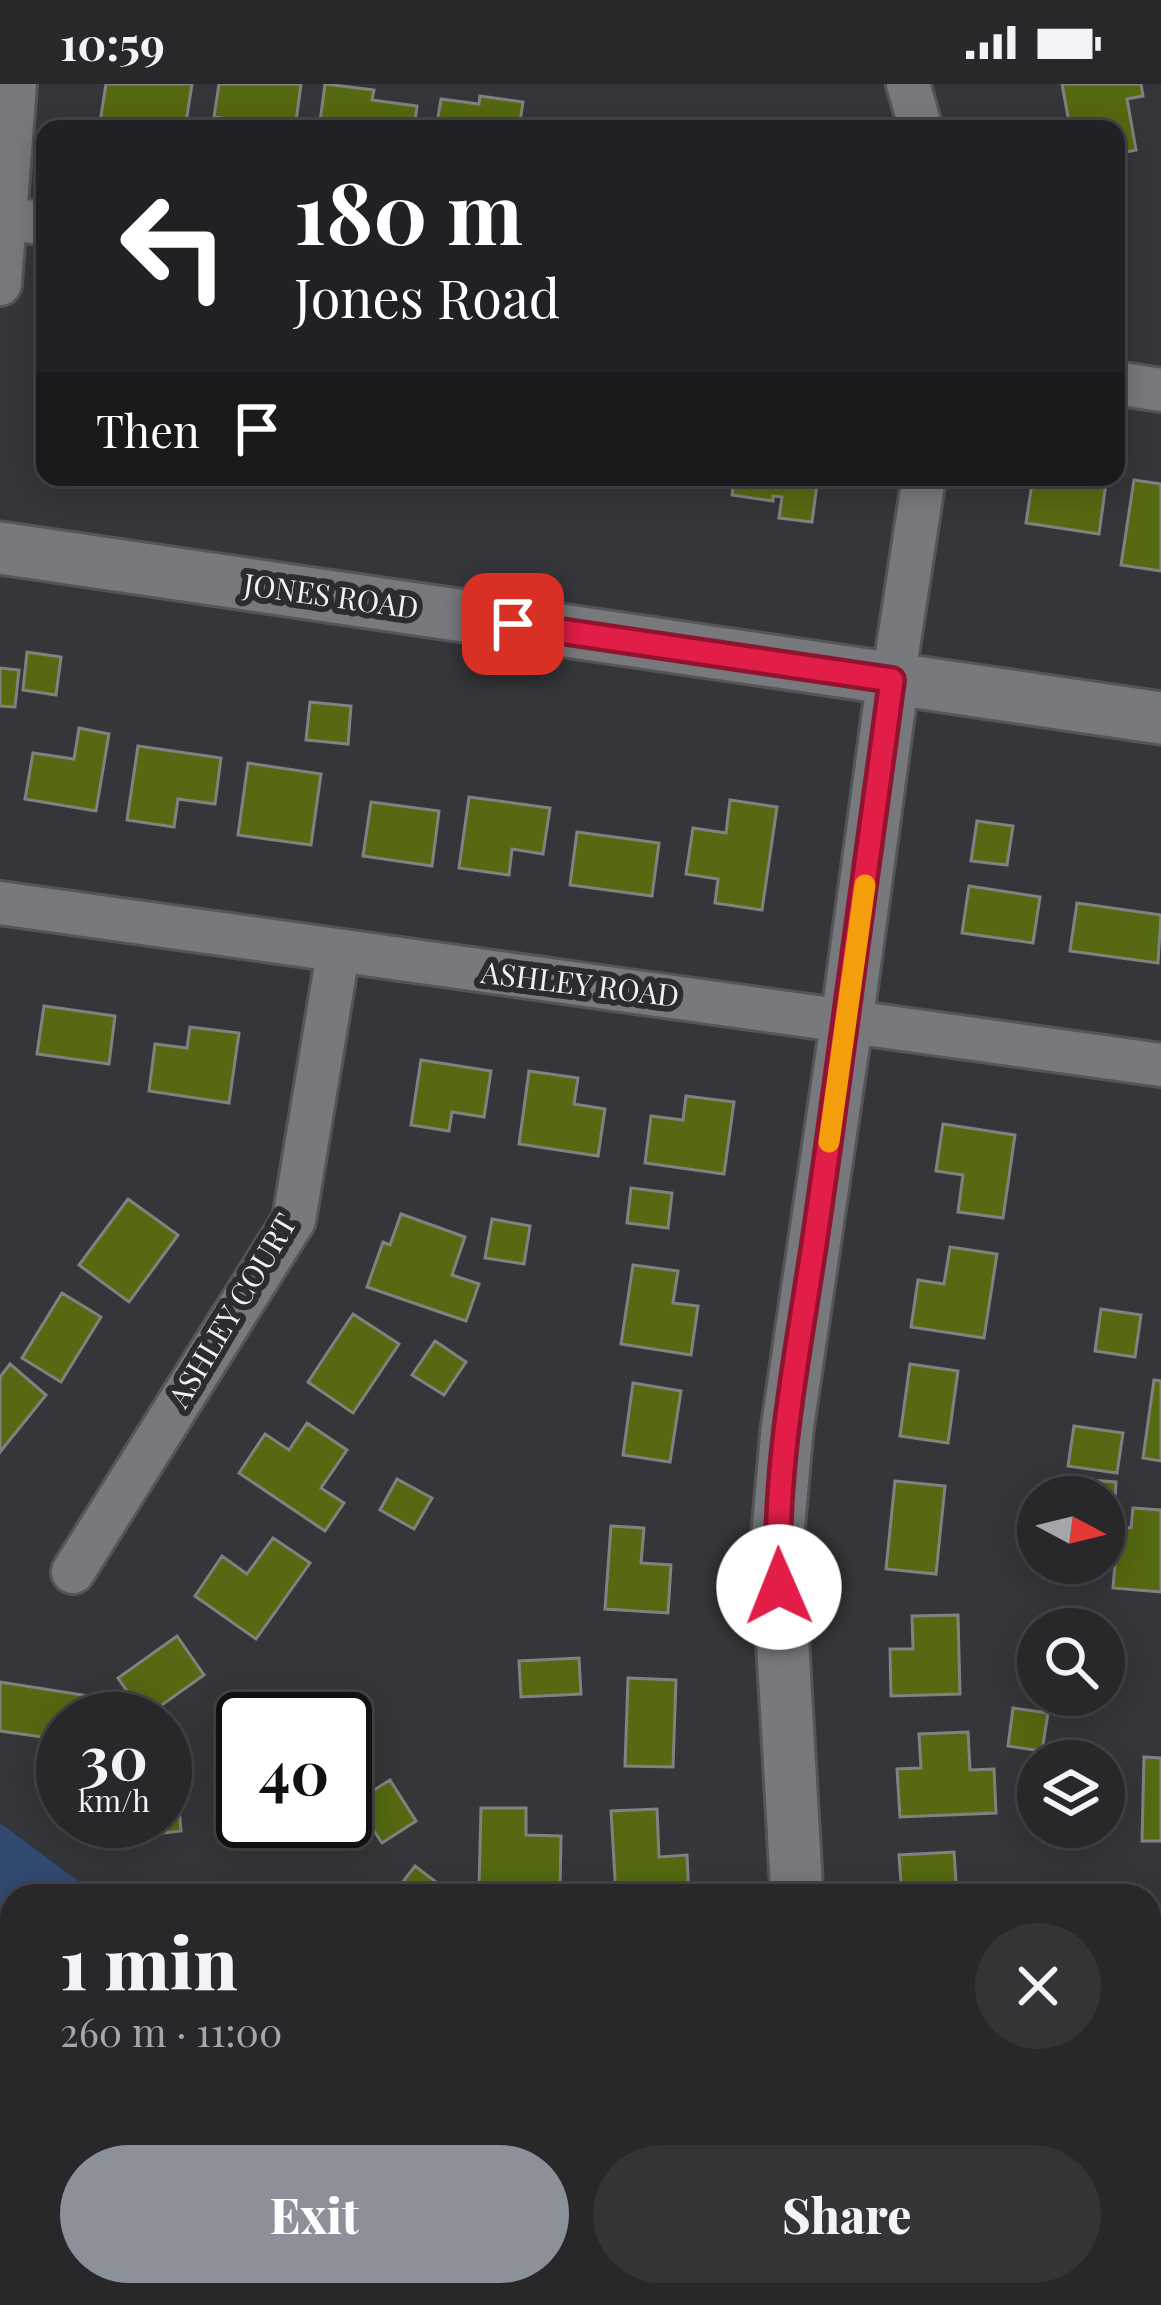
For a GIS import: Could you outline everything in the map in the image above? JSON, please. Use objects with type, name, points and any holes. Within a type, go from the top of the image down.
[{"type":"street","points":[[0,284],[26,221],[15,84]]},
{"type":"street","points":[[908,84],[919,120]]},
{"type":"street","points":[[1125,384],[1161,390]]},
{"type":"street","points":[[796,1884],[777,1543],[787,1430],[923,486]]},
{"type":"street","name":"JONES ROAD","points":[[0,548],[1161,718]]},
{"type":"street","name":"ASHLEY ROAD","points":[[0,903],[1161,1065]]},
{"type":"street","name":"ASHLEY COURT","points":[[74,1572],[294,1220],[338,953]]},
{"type":"shaded area","points":[[0,1823],[82,1884],[0,1884]]},
{"type":"building","points":[[106,84],[192,84],[186,120],[100,120]]},
{"type":"building","points":[[219,84],[301,84],[296,120],[214,117]]},
{"type":"building","points":[[325,84],[374,90],[372,100],[417,106],[415,120],[320,120]]},
{"type":"building","points":[[1062,84],[1141,84],[1143,96],[1127,99],[1136,150],[1125,152],[1125,120],[1069,120]]},
{"type":"building","points":[[480,96],[523,102],[520,120],[438,120],[441,99],[479,104]]},
{"type":"building","points":[[1134,480],[1161,484],[1161,571],[1121,565]]},
{"type":"building","points":[[733,486],[817,486],[812,522],[779,518],[782,497],[773,496],[773,501],[732,495]]},
{"type":"building","points":[[1032,486],[1106,486],[1099,534],[1026,523]]},
{"type":"building","points":[[27,652],[61,657],[56,695],[23,690]]},
{"type":"building","points":[[0,668],[19,670],[15,707],[0,706]]},
{"type":"building","points":[[310,702],[351,706],[348,744],[306,740]]},
{"type":"building","points":[[79,728],[109,734],[96,811],[25,799],[33,753],[74,759]]},
{"type":"building","points":[[138,746],[221,758],[215,804],[178,799],[174,827],[127,820]]},
{"type":"building","points":[[248,763],[321,774],[311,845],[238,835]]},
{"type":"building","points":[[469,797],[550,808],[543,854],[512,849],[509,875],[459,868]]},
{"type":"building","points":[[730,800],[777,807],[762,910],[715,903],[718,879],[686,874],[693,828],[726,833]]},
{"type":"building","points":[[371,802],[439,811],[432,866],[363,856]]},
{"type":"building","points":[[977,821],[1013,826],[1007,865],[971,861]]},
{"type":"building","points":[[577,832],[659,843],[652,896],[570,885]]},
{"type":"building","points":[[969,886],[1040,897],[1033,943],[962,933]]},
{"type":"building","points":[[1077,903],[1161,915],[1158,963],[1070,951]]},
{"type":"building","points":[[44,1006],[115,1016],[109,1064],[37,1054]]},
{"type":"building","points":[[190,1027],[239,1033],[229,1103],[149,1091],[155,1044],[187,1048]]},
{"type":"building","points":[[421,1060],[491,1071],[484,1117],[452,1112],[449,1131],[411,1125]]},
{"type":"building","points":[[529,1071],[578,1078],[574,1104],[605,1109],[598,1156],[519,1144]]},
{"type":"building","points":[[686,1096],[734,1102],[724,1174],[645,1163],[651,1116],[683,1120]]},
{"type":"building","points":[[943,1124],[1015,1135],[1003,1218],[958,1212],[963,1175],[936,1171]]},
{"type":"building","points":[[631,1188],[672,1193],[668,1228],[627,1223]]},
{"type":"building","points":[[128,1199],[178,1235],[129,1302],[79,1265]]},
{"type":"building","points":[[401,1214],[465,1237],[452,1275],[479,1284],[466,1321],[367,1287],[383,1242],[390,1245]]},
{"type":"building","points":[[492,1219],[530,1226],[524,1264],[485,1258]]},
{"type":"building","points":[[950,1247],[997,1254],[984,1338],[911,1327],[918,1280],[944,1284]]},
{"type":"building","points":[[633,1265],[678,1271],[673,1303],[698,1306],[691,1355],[621,1344]]},
{"type":"building","points":[[62,1293],[101,1317],[61,1382],[22,1358]]},
{"type":"building","points":[[1101,1309],[1141,1315],[1135,1357],[1095,1351]]},
{"type":"building","points":[[353,1314],[399,1344],[353,1413],[308,1382]]},
{"type":"building","points":[[435,1341],[466,1362],[444,1395],[412,1375]]},
{"type":"building","points":[[10,1364],[46,1395],[0,1452],[0,1377]]},
{"type":"building","points":[[910,1364],[958,1371],[948,1443],[900,1436]]},
{"type":"building","points":[[1154,1380],[1161,1381],[1161,1461],[1143,1458]]},
{"type":"building","points":[[633,1383],[681,1391],[670,1462],[623,1455]]},
{"type":"building","points":[[307,1423],[347,1450],[321,1488],[344,1503],[325,1531],[239,1473],[265,1434],[289,1450]]},
{"type":"building","points":[[1074,1426],[1123,1433],[1117,1473],[1068,1466]]},
{"type":"building","points":[[397,1479],[432,1498],[414,1529],[380,1510]]},
{"type":"building","points":[[895,1481],[945,1486],[936,1574],[886,1569]]},
{"type":"building","points":[[1133,1508],[1161,1510],[1161,1592],[1113,1588],[1113,1584],[1125,1584],[1125,1528],[1131,1528]]},
{"type":"building","points":[[611,1526],[644,1528],[641,1563],[671,1565],[668,1613],[605,1609]]},
{"type":"building","points":[[273,1538],[310,1563],[256,1639],[195,1596],[222,1556],[247,1574]]},
{"type":"building","points":[[958,1615],[960,1694],[891,1696],[890,1649],[913,1649],[912,1616]]},
{"type":"building","points":[[177,1636],[204,1675],[180,1692],[128,1692],[118,1678]]},
{"type":"building","points":[[579,1658],[581,1694],[521,1697],[519,1661]]},
{"type":"building","points":[[628,1678],[676,1680],[673,1767],[625,1766]]},
{"type":"building","points":[[0,1682],[63,1692],[36,1692],[36,1736],[0,1731]]},
{"type":"building","points":[[1013,1708],[1017,1716],[1048,1716],[1044,1740],[1017,1740],[1017,1747],[1008,1746]]},
{"type":"building","points":[[968,1732],[970,1770],[994,1769],[996,1813],[900,1817],[897,1769],[921,1768],[919,1734]]},
{"type":"building","points":[[1144,1757],[1161,1758],[1161,1841],[1142,1841]]},
{"type":"building","points":[[390,1780],[416,1821],[382,1843],[372,1828],[372,1791]]},
{"type":"building","points":[[481,1808],[526,1808],[526,1835],[561,1836],[560,1884],[479,1884]]},
{"type":"building","points":[[657,1809],[659,1857],[687,1855],[688,1884],[615,1884],[611,1811]]},
{"type":"building","points":[[954,1852],[956,1884],[901,1884],[899,1855]]},
{"type":"building","points":[[415,1866],[439,1884],[401,1884]]},
{"type":"slow traffic","points":[[829,1142],[865,885]]},
{"type":"route","points":[[513,624],[892,680],[787,1430],[777,1543],[779,1587]]}]
